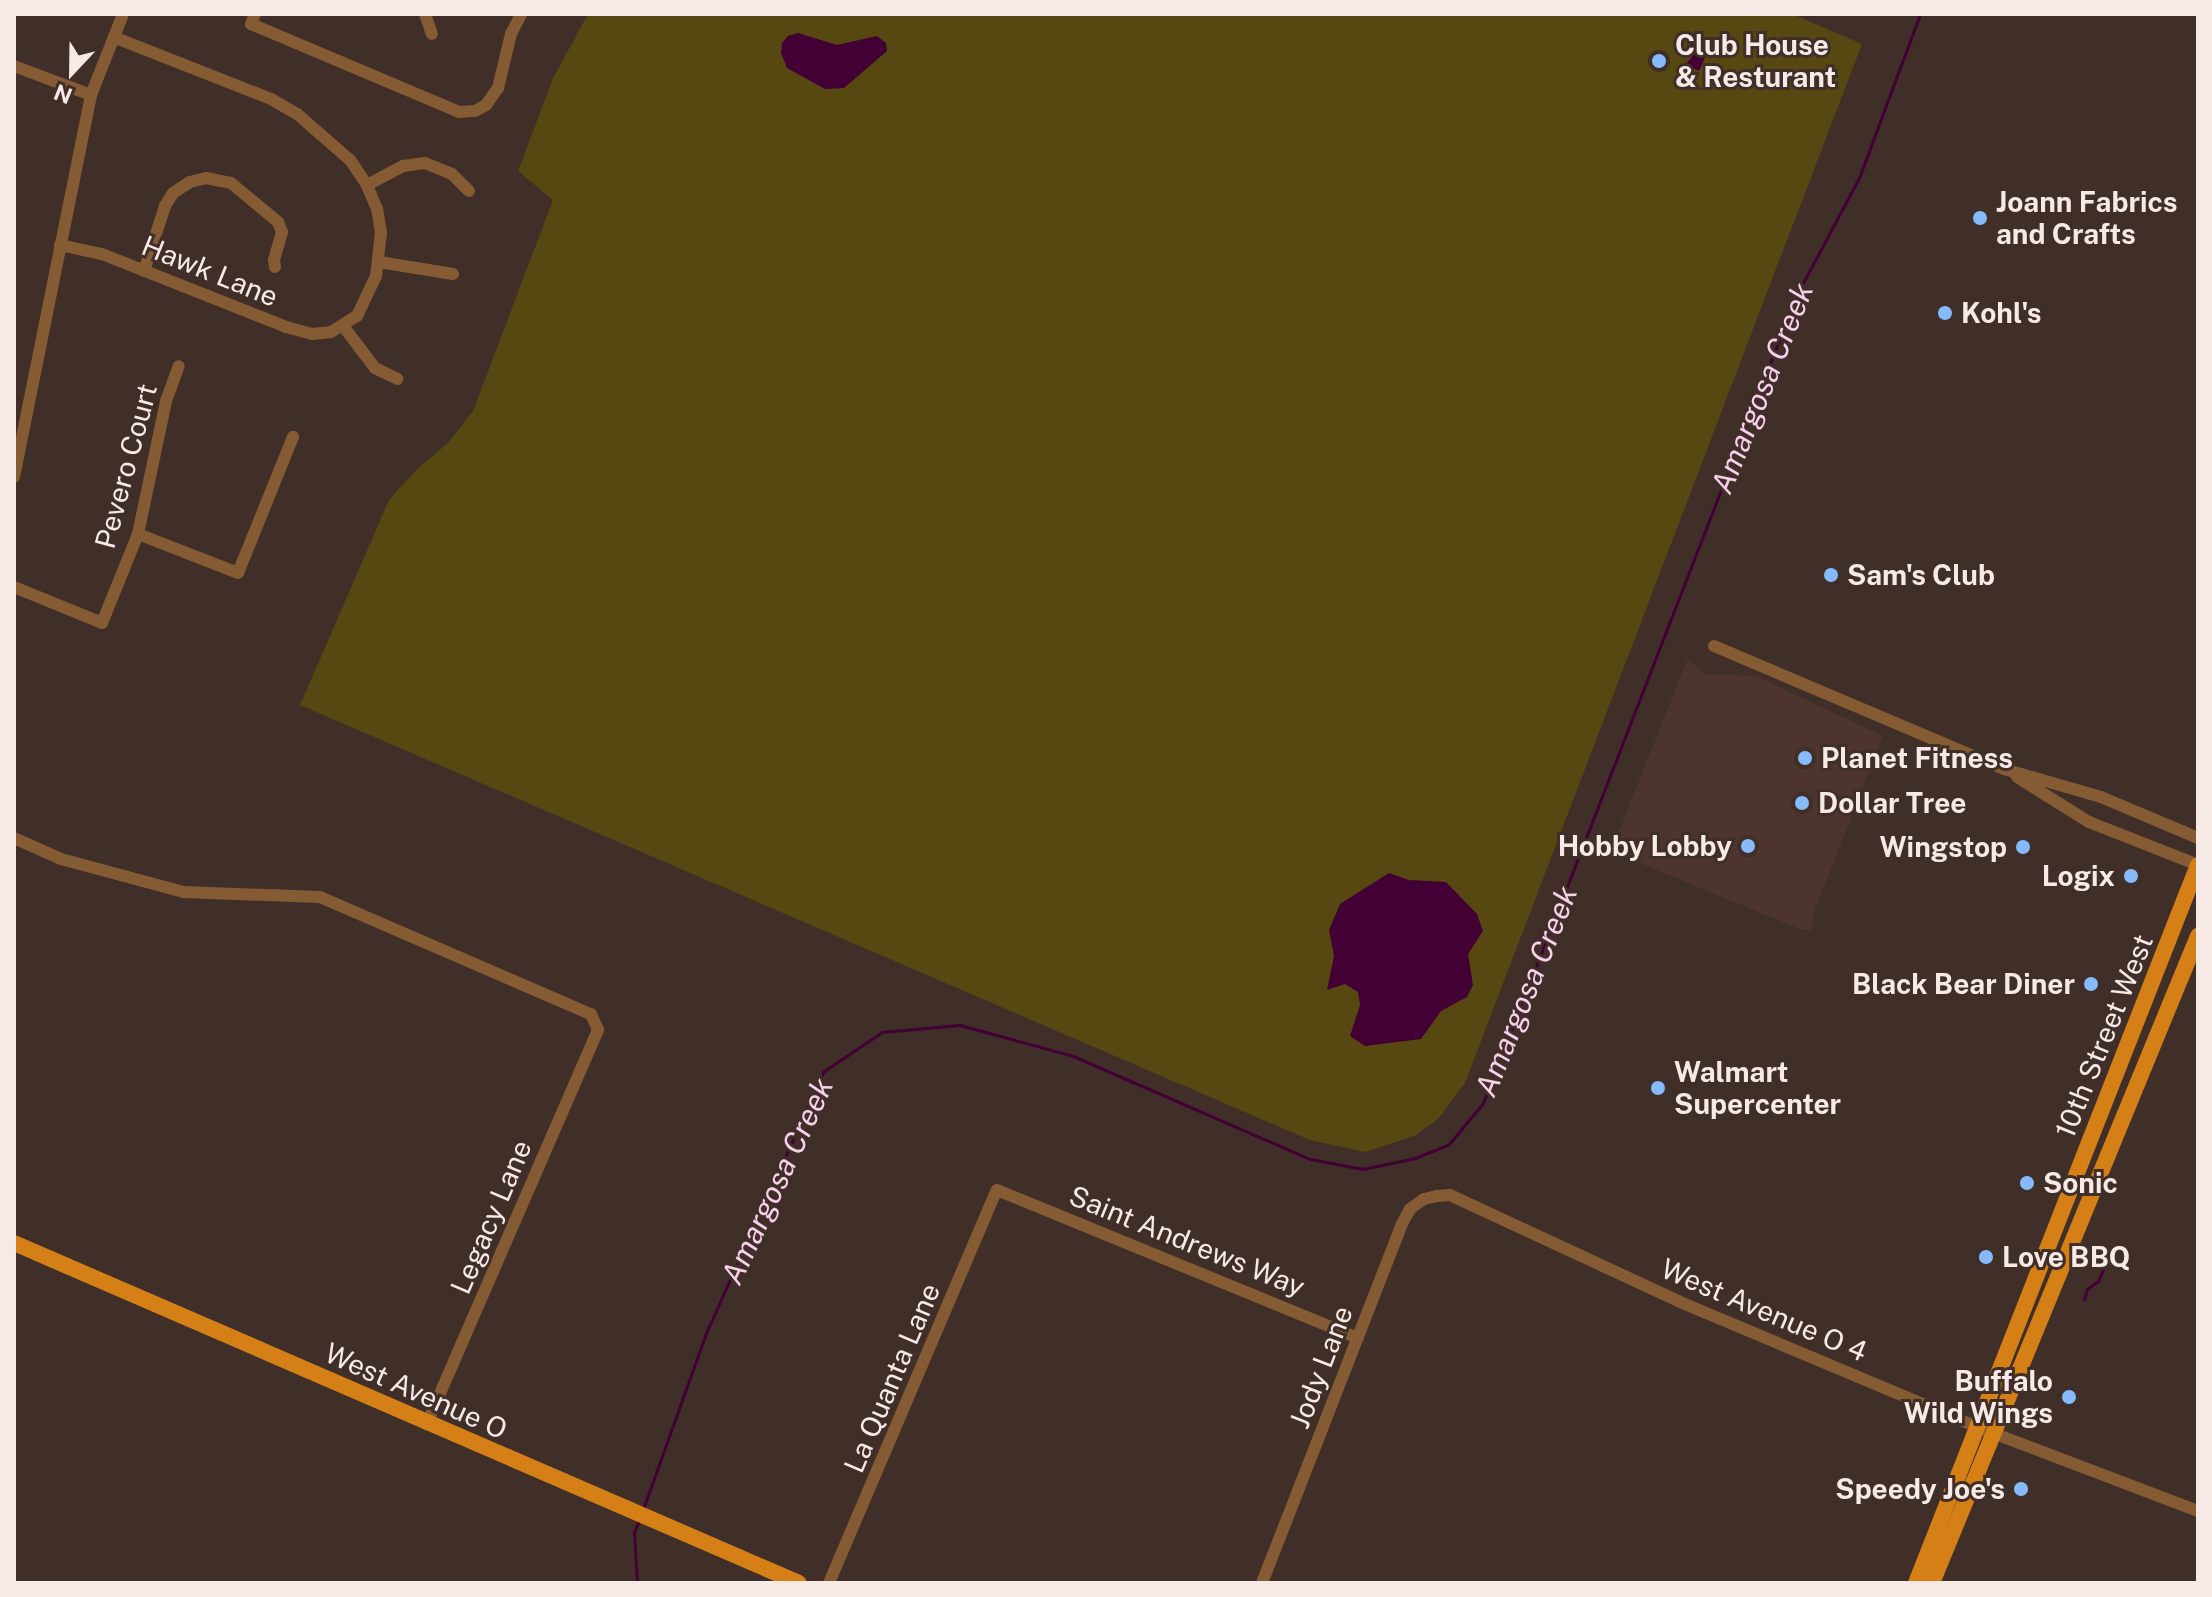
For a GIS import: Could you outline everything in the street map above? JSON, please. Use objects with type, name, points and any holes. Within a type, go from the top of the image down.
[{"type":"main road","name":"10th Street West","points":[[1932,1583],[2090,1145],[2198,865]]},
{"type":"main road","name":"10th Street West","points":[[1916,1583],[2065,1258],[2198,936]]},
{"type":"main road","points":[[2065,1258],[2061,1245],[2095,1157],[2090,1145]]},
{"type":"main road","name":"West Avenue O","points":[[14,1243],[799,1583]]},
{"type":"street","points":[[14,477],[91,95],[123,14]]},
{"type":"street","points":[[425,14],[432,34]]},
{"type":"street","points":[[253,19],[459,112],[475,111],[486,105],[498,88],[511,34],[521,14]]},
{"type":"street","points":[[114,37],[271,99],[297,114],[350,160],[367,185],[377,209],[379,262],[370,294],[357,316],[343,326],[375,368],[398,379]]},
{"type":"street","points":[[14,66],[91,95]]},
{"type":"street","points":[[367,185],[403,166],[425,163],[452,174],[469,191]]},
{"type":"street","points":[[144,271],[165,206],[173,193],[190,182],[206,178],[231,183],[278,222],[282,232],[275,267]]},
{"type":"street","name":"Hawk Lane","points":[[60,245],[102,254],[286,327],[312,334],[343,326]]},
{"type":"street","points":[[379,262],[453,274]]},
{"type":"street","name":"Pevero Court","points":[[14,587],[102,623],[138,534],[166,401],[179,366]]},
{"type":"street","points":[[138,534],[238,573],[293,437]]},
{"type":"street","points":[[1714,646],[2004,769],[2101,797],[2198,838]]},
{"type":"street","points":[[2004,769],[2089,822],[2198,865]]},
{"type":"street","name":"Legacy Lane","points":[[14,839],[61,859],[183,892],[320,897],[591,1014],[598,1030],[427,1424]]},
{"type":"street","name":"Saint Andrews Way","points":[[997,1190],[1358,1338]]},
{"type":"street","name":"La Quanta Lane","points":[[829,1583],[997,1190]]},
{"type":"street","name":"West Avenue O 4","points":[[1450,1195],[1680,1302],[1985,1430],[2198,1511]]},
{"type":"street","name":"Jody Lane","points":[[1262,1583],[1410,1209],[1424,1199],[1450,1195]]},
{"type":"shaded area","points":[[588,14],[1792,14],[1862,44],[1465,1083],[1438,1119],[1414,1136],[1365,1152],[1310,1140],[300,705],[389,500],[416,470],[448,443],[473,411],[553,200],[518,171],[553,78]]},
{"type":"shaded area","points":[[798,33],[837,45],[877,36],[886,43],[887,51],[844,88],[825,89],[787,68],[781,53],[782,43],[788,36]]},
{"type":"shaded area","points":[[1693,34],[1699,34],[1711,44],[1699,71],[1686,64],[1695,53],[1690,42]]},
{"type":"shaded area","points":[[1688,659],[1704,674],[1756,676],[1883,736],[1814,912],[1811,930],[1802,930],[1611,851]]},
{"type":"shaded area","points":[[1389,873],[1409,880],[1446,882],[1477,914],[1483,931],[1468,954],[1473,985],[1467,997],[1441,1011],[1421,1039],[1365,1046],[1350,1036],[1360,1005],[1358,992],[1345,984],[1327,990],[1334,956],[1329,930],[1340,904]]},
{"type":"waterway","name":"Amargosa Creek","points":[[643,1509],[706,1333],[824,1071],[882,1032],[960,1025],[1073,1056],[1310,1159],[1363,1169],[1415,1158],[1449,1144],[1483,1103],[1797,294],[1859,178],[1920,14]]},
{"type":"waterway","points":[[2084,1299],[2087,1289],[2098,1281],[2103,1270]]},
{"type":"waterway","name":"Amargosa Creek","points":[[637,1583],[634,1532],[639,1520]]},
{"type":"place","name":"Club House & Resturant","points":[[1659,61]]},
{"type":"place","name":"Joann Fabrics and Crafts","points":[[1980,218]]},
{"type":"place","name":"Kohl's","points":[[1945,313]]},
{"type":"place","name":"Sam's Club","points":[[1831,575]]},
{"type":"place","name":"Planet Fitness","points":[[1805,758]]},
{"type":"place","name":"Dollar Tree","points":[[1802,803]]},
{"type":"place","name":"Hobby Lobby","points":[[1748,846]]},
{"type":"place","name":"Wingstop","points":[[2023,847]]},
{"type":"place","name":"Logix","points":[[2131,876]]},
{"type":"place","name":"Black Bear Diner","points":[[2091,984]]},
{"type":"place","name":"Walmart Supercenter","points":[[1658,1088]]},
{"type":"place","name":"Sonic","points":[[2027,1183]]},
{"type":"place","name":"Love BBQ","points":[[1986,1257]]},
{"type":"place","name":"Buffalo Wild Wings","points":[[2069,1397]]},
{"type":"place","name":"Speedy Joe's","points":[[2021,1489]]}]
